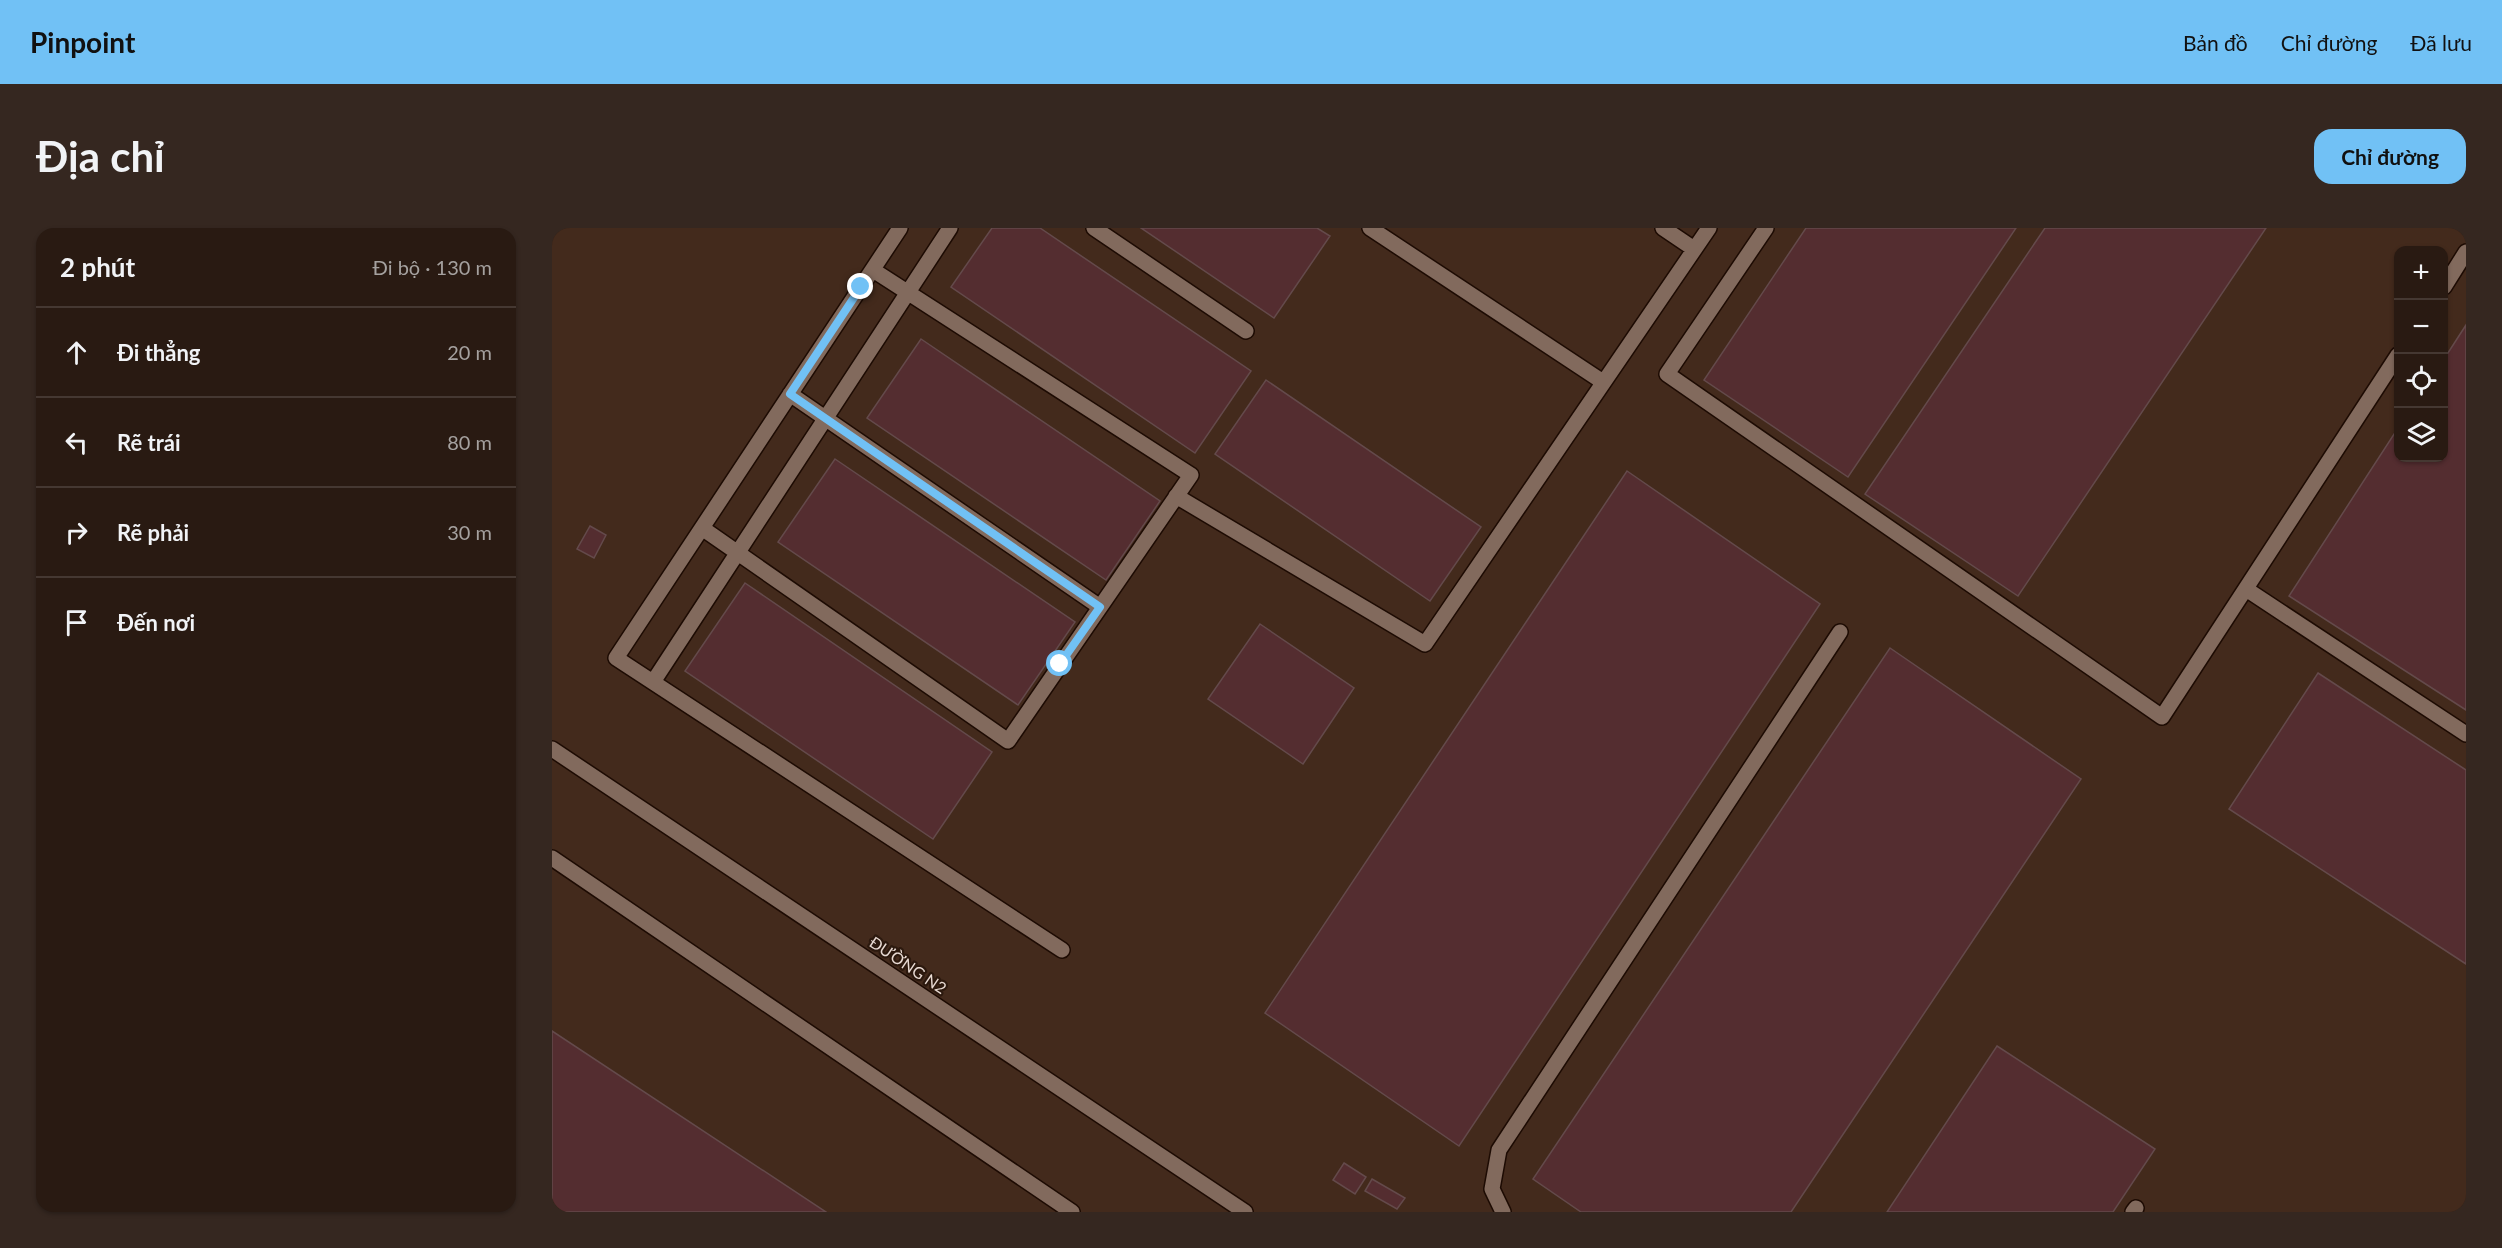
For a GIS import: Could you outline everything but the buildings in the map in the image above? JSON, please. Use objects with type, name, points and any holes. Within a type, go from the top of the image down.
[{"type":"street","points":[[900,228],[616,658],[1062,950]]},
{"type":"street","points":[[653,682],[950,228]]},
{"type":"street","points":[[1094,228],[1246,331]]},
{"type":"street","points":[[1370,228],[1603,382]]},
{"type":"street","points":[[1663,228],[1694,249]]},
{"type":"street","points":[[1176,496],[1425,644],[1709,228]]},
{"type":"street","points":[[1766,228],[1667,374],[2162,717],[2394,362]]},
{"type":"street","points":[[2448,281],[2466,252]]},
{"type":"street","points":[[702,528],[1008,741],[1191,475],[873,270]]},
{"type":"street","points":[[790,394],[1100,607]]},
{"type":"street","points":[[2246,589],[2466,734]]},
{"type":"street","points":[[1503,1212],[1492,1190],[1499,1150],[1840,632]]},
{"type":"street","name":"ĐƯỜNG N2","points":[[552,749],[1245,1212]]},
{"type":"street","points":[[552,858],[1072,1212]]},
{"type":"shaded area","points":[[552,228],[2466,228],[2466,1212],[552,1212]]},
{"type":"route","points":[[861,287],[790,394],[1100,607],[1060,664]]}]
